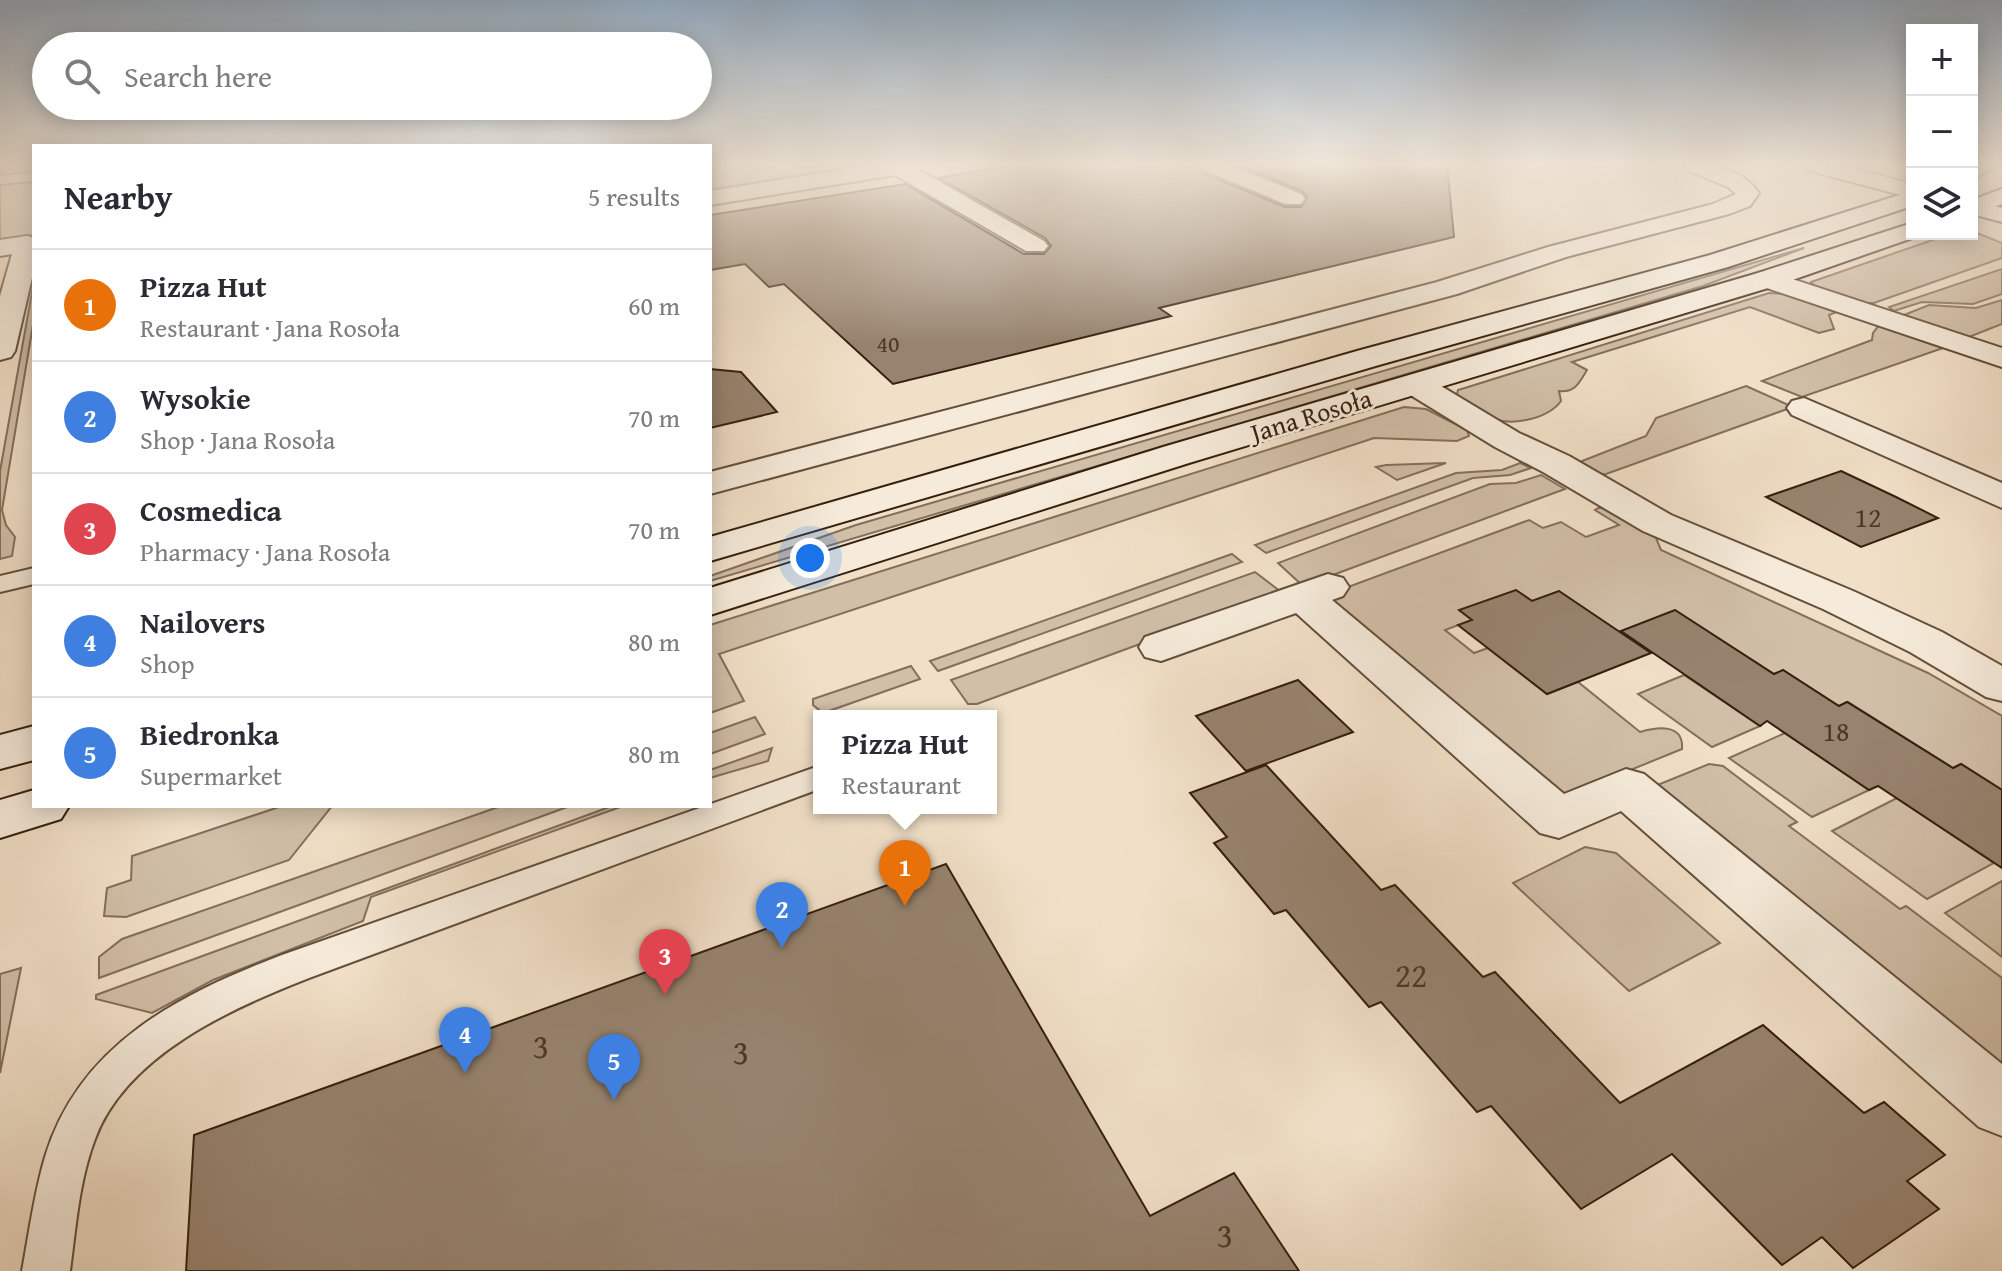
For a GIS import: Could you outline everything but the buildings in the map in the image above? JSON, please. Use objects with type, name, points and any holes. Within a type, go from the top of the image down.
[{"type":"street","points":[[1000,224],[1035,246]]},
{"type":"street","points":[[712,482],[1447,288],[1557,252],[1663,224]]},
{"type":"street","name":"Jana Rosoła","points":[[712,548],[1368,358],[1719,261],[1831,224]]},
{"type":"street","name":"Jana Rosoła","points":[[712,601],[1176,455],[1768,279],[1906,232]]},
{"type":"street","points":[[0,351],[20,245]]},
{"type":"street","points":[[1768,279],[2002,358]]},
{"type":"street","points":[[1415,384],[1507,440],[1556,464],[1657,523],[1851,606],[1926,642],[2002,686]]},
{"type":"street","points":[[1804,408],[2002,497]]},
{"type":"street","points":[[1161,647],[1317,591],[1559,819],[1626,787],[2002,1105]]},
{"type":"street","points":[[0,752],[32,744]]},
{"type":"street","points":[[0,819],[36,808]]},
{"type":"lane","points":[[0,584],[32,576]]},
{"type":"lane","points":[[46,1271],[68,1145],[89,1105],[120,1065],[157,1032],[230,991],[436,913],[813,779]]},
{"type":"shaded area","points":[[0,224],[32,224],[32,235],[0,239]]},
{"type":"shaded area","points":[[1978,233],[2002,243],[2002,258],[1874,303],[1862,303],[1815,287],[1811,282],[1933,240],[1978,240]]},
{"type":"shaded area","points":[[1804,248],[1703,286],[712,580],[712,575],[856,525]]},
{"type":"shaded area","points":[[2002,269],[2002,294],[1973,304],[1922,302],[1894,311],[1889,307]]},
{"type":"shaded area","points":[[32,292],[32,331],[2,510],[6,525],[15,537],[12,556],[0,559],[0,471]]},
{"type":"shaded area","points":[[1769,293],[1784,294],[1839,311],[1829,315],[1834,329],[1819,333],[1750,307],[1572,362],[1587,370],[1579,383],[1573,389],[1559,391],[1561,401],[1548,412],[1521,421],[1502,421],[1490,417],[1460,400],[1457,394],[1458,390]]},
{"type":"shaded area","points":[[2002,300],[2002,324],[1969,337],[1904,315],[1929,305],[1976,308]]},
{"type":"shaded area","points":[[1880,324],[1946,347],[1802,397],[1762,381],[1872,340]]},
{"type":"shaded area","points":[[1746,386],[1793,407],[1606,474],[1589,475],[1572,465],[1646,436],[1656,418]]},
{"type":"shaded area","points":[[1404,407],[1426,409],[1467,430],[1469,436],[1457,441],[1374,438],[719,654],[744,701],[712,712],[712,624]]},
{"type":"shaded area","points":[[1446,463],[1397,480],[1376,467],[1386,465]]},
{"type":"shaded area","points":[[1520,463],[1531,468],[1510,475],[1473,478],[1266,553],[1255,545],[1456,473],[1502,470]]},
{"type":"shaded area","points":[[1541,475],[1565,489],[1303,586],[1278,563],[1490,484],[1516,483]]},
{"type":"shaded area","points":[[1600,507],[1656,538],[1661,550],[1928,673],[2002,716],[2002,790],[1961,764],[1953,768],[1848,702],[1839,706],[1783,671],[1774,674],[1675,610],[1619,632],[1559,591],[1532,601],[1516,590],[1460,610],[1472,620],[1445,630],[1474,653],[1488,648],[1547,694],[1578,682],[1640,732],[1668,729],[1679,735],[1681,741],[1682,749],[1569,795],[1556,794],[1318,598],[1529,520],[1543,528],[1561,522],[1586,537],[1619,525],[1595,510]]},
{"type":"shaded area","points":[[1232,554],[1242,562],[938,671],[930,661]]},
{"type":"shaded area","points":[[1255,572],[1281,592],[977,704],[968,704],[951,680]]},
{"type":"shaded area","points":[[911,666],[920,679],[832,710],[819,710],[813,705],[813,699]]},
{"type":"shaded area","points":[[1684,675],[1760,726],[1712,747],[1638,694]]},
{"type":"shaded area","points":[[755,717],[765,734],[712,753],[712,732]]},
{"type":"shaded area","points":[[1785,733],[1869,790],[1812,817],[1729,758]]},
{"type":"shaded area","points":[[772,748],[768,761],[712,777],[712,769]]},
{"type":"shaded area","points":[[1709,764],[1723,766],[1797,822],[1789,826],[1900,909],[1906,906],[2002,978],[2002,1074],[1655,786]]},
{"type":"shaded area","points":[[1897,798],[1994,863],[1927,899],[1832,831]]},
{"type":"shaded area","points":[[276,808],[330,808],[289,860],[126,917],[104,916],[107,888],[131,880],[132,856]]},
{"type":"shaded area","points":[[495,808],[565,808],[99,978],[99,957],[122,939]]},
{"type":"shaded area","points":[[607,808],[617,808],[371,897],[363,921],[213,980],[152,1013],[96,999],[96,995]]},
{"type":"shaded area","points":[[1585,847],[1616,853],[1720,943],[1629,991],[1513,883]]},
{"type":"shaded area","points":[[2002,881],[2002,957],[1945,913]]},
{"type":"shaded area","points":[[21,968],[0,1073],[0,974]]},
{"type":"place","name":"Pizza Hut","points":[[905,906]]},
{"type":"place","name":"Wysokie","points":[[782,948]]},
{"type":"place","name":"Cosmedica","points":[[665,995]]},
{"type":"place","name":"Nailovers","points":[[465,1073]]},
{"type":"place","name":"Biedronka","points":[[614,1100]]}]
